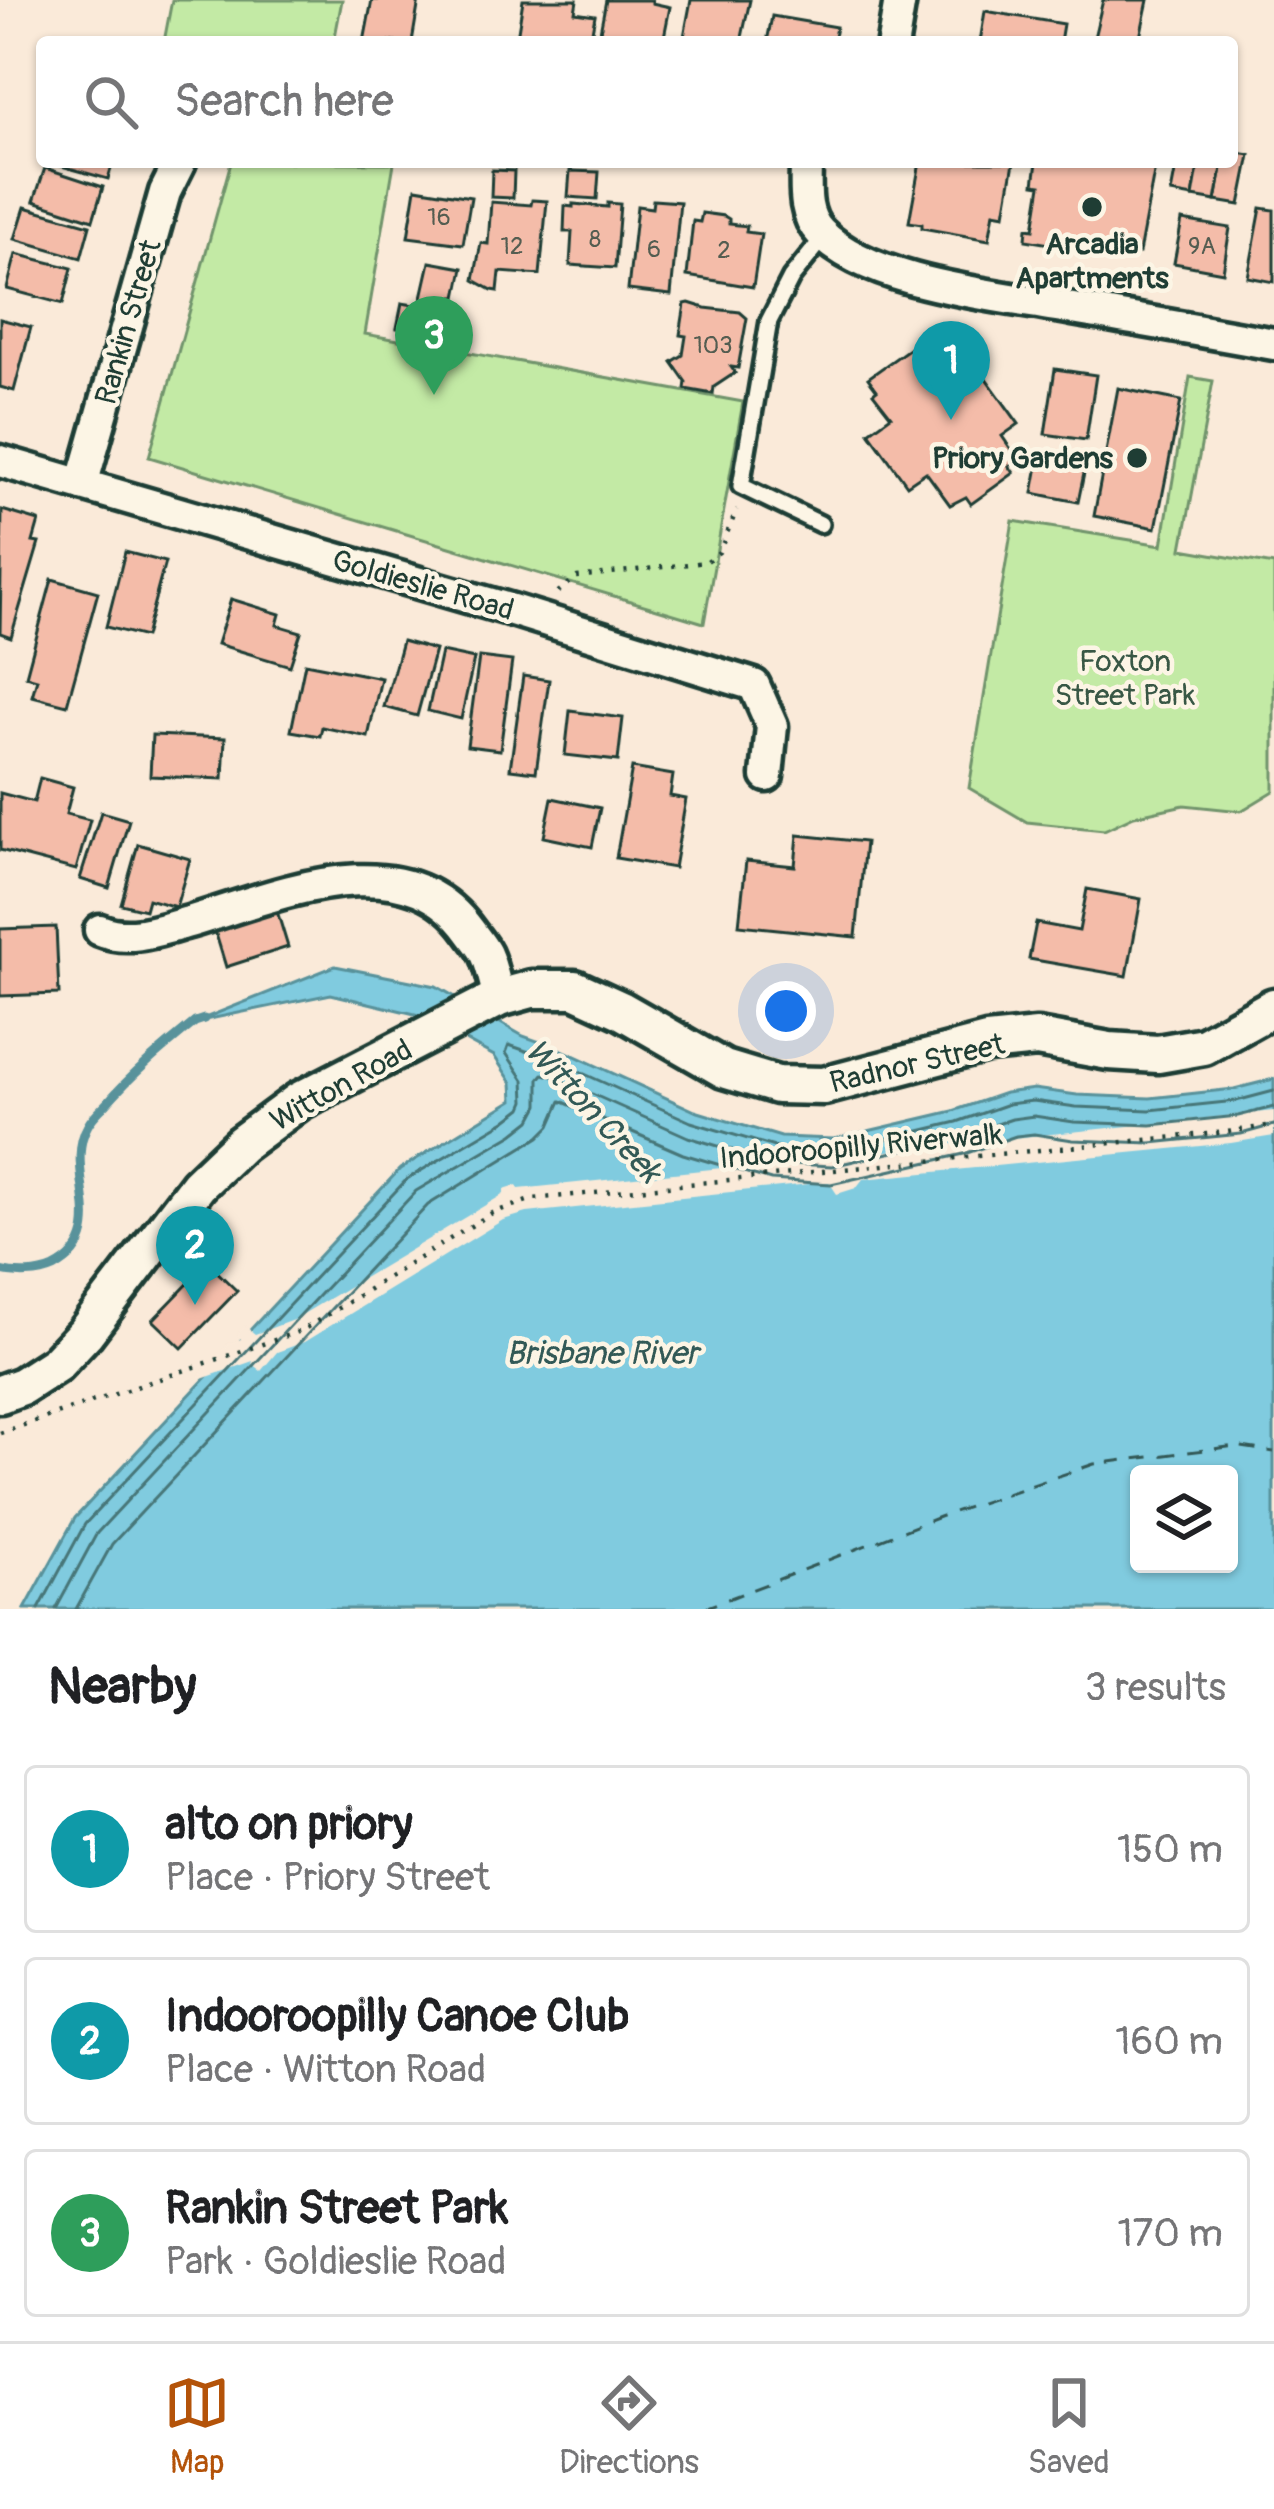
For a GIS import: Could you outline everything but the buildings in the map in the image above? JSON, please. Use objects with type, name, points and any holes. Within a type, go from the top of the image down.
[{"type":"street","points":[[893,36],[900,0]]},
{"type":"street","name":"Rankin Street","points":[[82,485],[165,192],[177,168]]},
{"type":"street","points":[[806,168],[806,206],[816,228],[873,265],[933,284],[1274,344]]},
{"type":"street","name":"Goldieslie Road","points":[[0,461],[754,685],[772,726],[766,776]]},
{"type":"street","points":[[100,930],[116,937],[153,932],[324,883],[354,879],[406,885],[433,895],[461,919],[486,953],[499,998]]},
{"type":"street","name":"Radnor Street","points":[[499,998],[532,989],[575,989],[724,1069],[776,1084],[824,1086],[987,1043],[1037,1038],[1158,1054],[1204,1046],[1274,1007]]},
{"type":"street","name":"Witton Road","points":[[0,1394],[56,1364],[85,1334],[198,1185],[241,1144],[299,1101],[499,998]]},
{"type":"lane","points":[[820,524],[741,486],[769,321],[791,278],[824,237]]},
{"type":"path","points":[[512,610],[544,603],[578,577],[706,562],[719,552],[729,532],[741,486]]},
{"type":"path","name":"Indooroopilly Riverwalk","points":[[0,1433],[302,1330],[492,1213],[533,1199],[1274,1125]]},
{"type":"green space","points":[[172,0],[342,0],[335,36],[165,36]]},
{"type":"green space","points":[[229,168],[393,168],[365,334],[743,402],[704,623],[149,457]]},
{"type":"green space","name":"Foxton Street Park","points":[[1190,377],[1213,381],[1182,549],[1274,565],[1274,791],[1241,811],[1184,805],[1134,816],[1104,830],[1027,822],[969,788],[1013,521],[1162,545]]},
{"type":"water","name":"Brisbane River","points":[[335,966],[436,986],[523,1036],[695,1111],[781,1137],[834,1139],[1034,1089],[1150,1098],[1234,1089],[1274,1079],[1274,1609],[25,1609],[75,1518],[400,1169],[513,1100],[512,1083],[494,1056],[419,1015],[331,994],[195,1022]]},
{"type":"pier","points":[[1274,1111],[1274,1136],[1231,1143],[863,1179],[856,1188],[837,1194],[829,1182],[527,1213],[503,1220],[304,1342],[277,1352],[261,1371],[253,1361],[193,1382],[229,1343],[241,1339],[237,1334],[245,1326],[255,1334],[293,1320],[517,1185],[519,1189]]},
{"type":"waterway","name":"Witton Creek","points":[[0,1271],[41,1272],[72,1254],[82,1238],[85,1220],[80,1162],[88,1125],[149,1061],[204,1019]]},
{"type":"ferry route","points":[[702,1609],[939,1517],[1094,1464],[1236,1446],[1274,1452]]},
{"type":"place","name":"Arcadia Apartments","points":[[1092,207]]},
{"type":"place","name":"Rankin Street Park","points":[[434,395]]},
{"type":"place","name":"alto on priory","points":[[951,420]]},
{"type":"place","name":"Priory Gardens","points":[[1137,458]]},
{"type":"place","name":"Indooroopilly Canoe Club","points":[[195,1305]]}]
